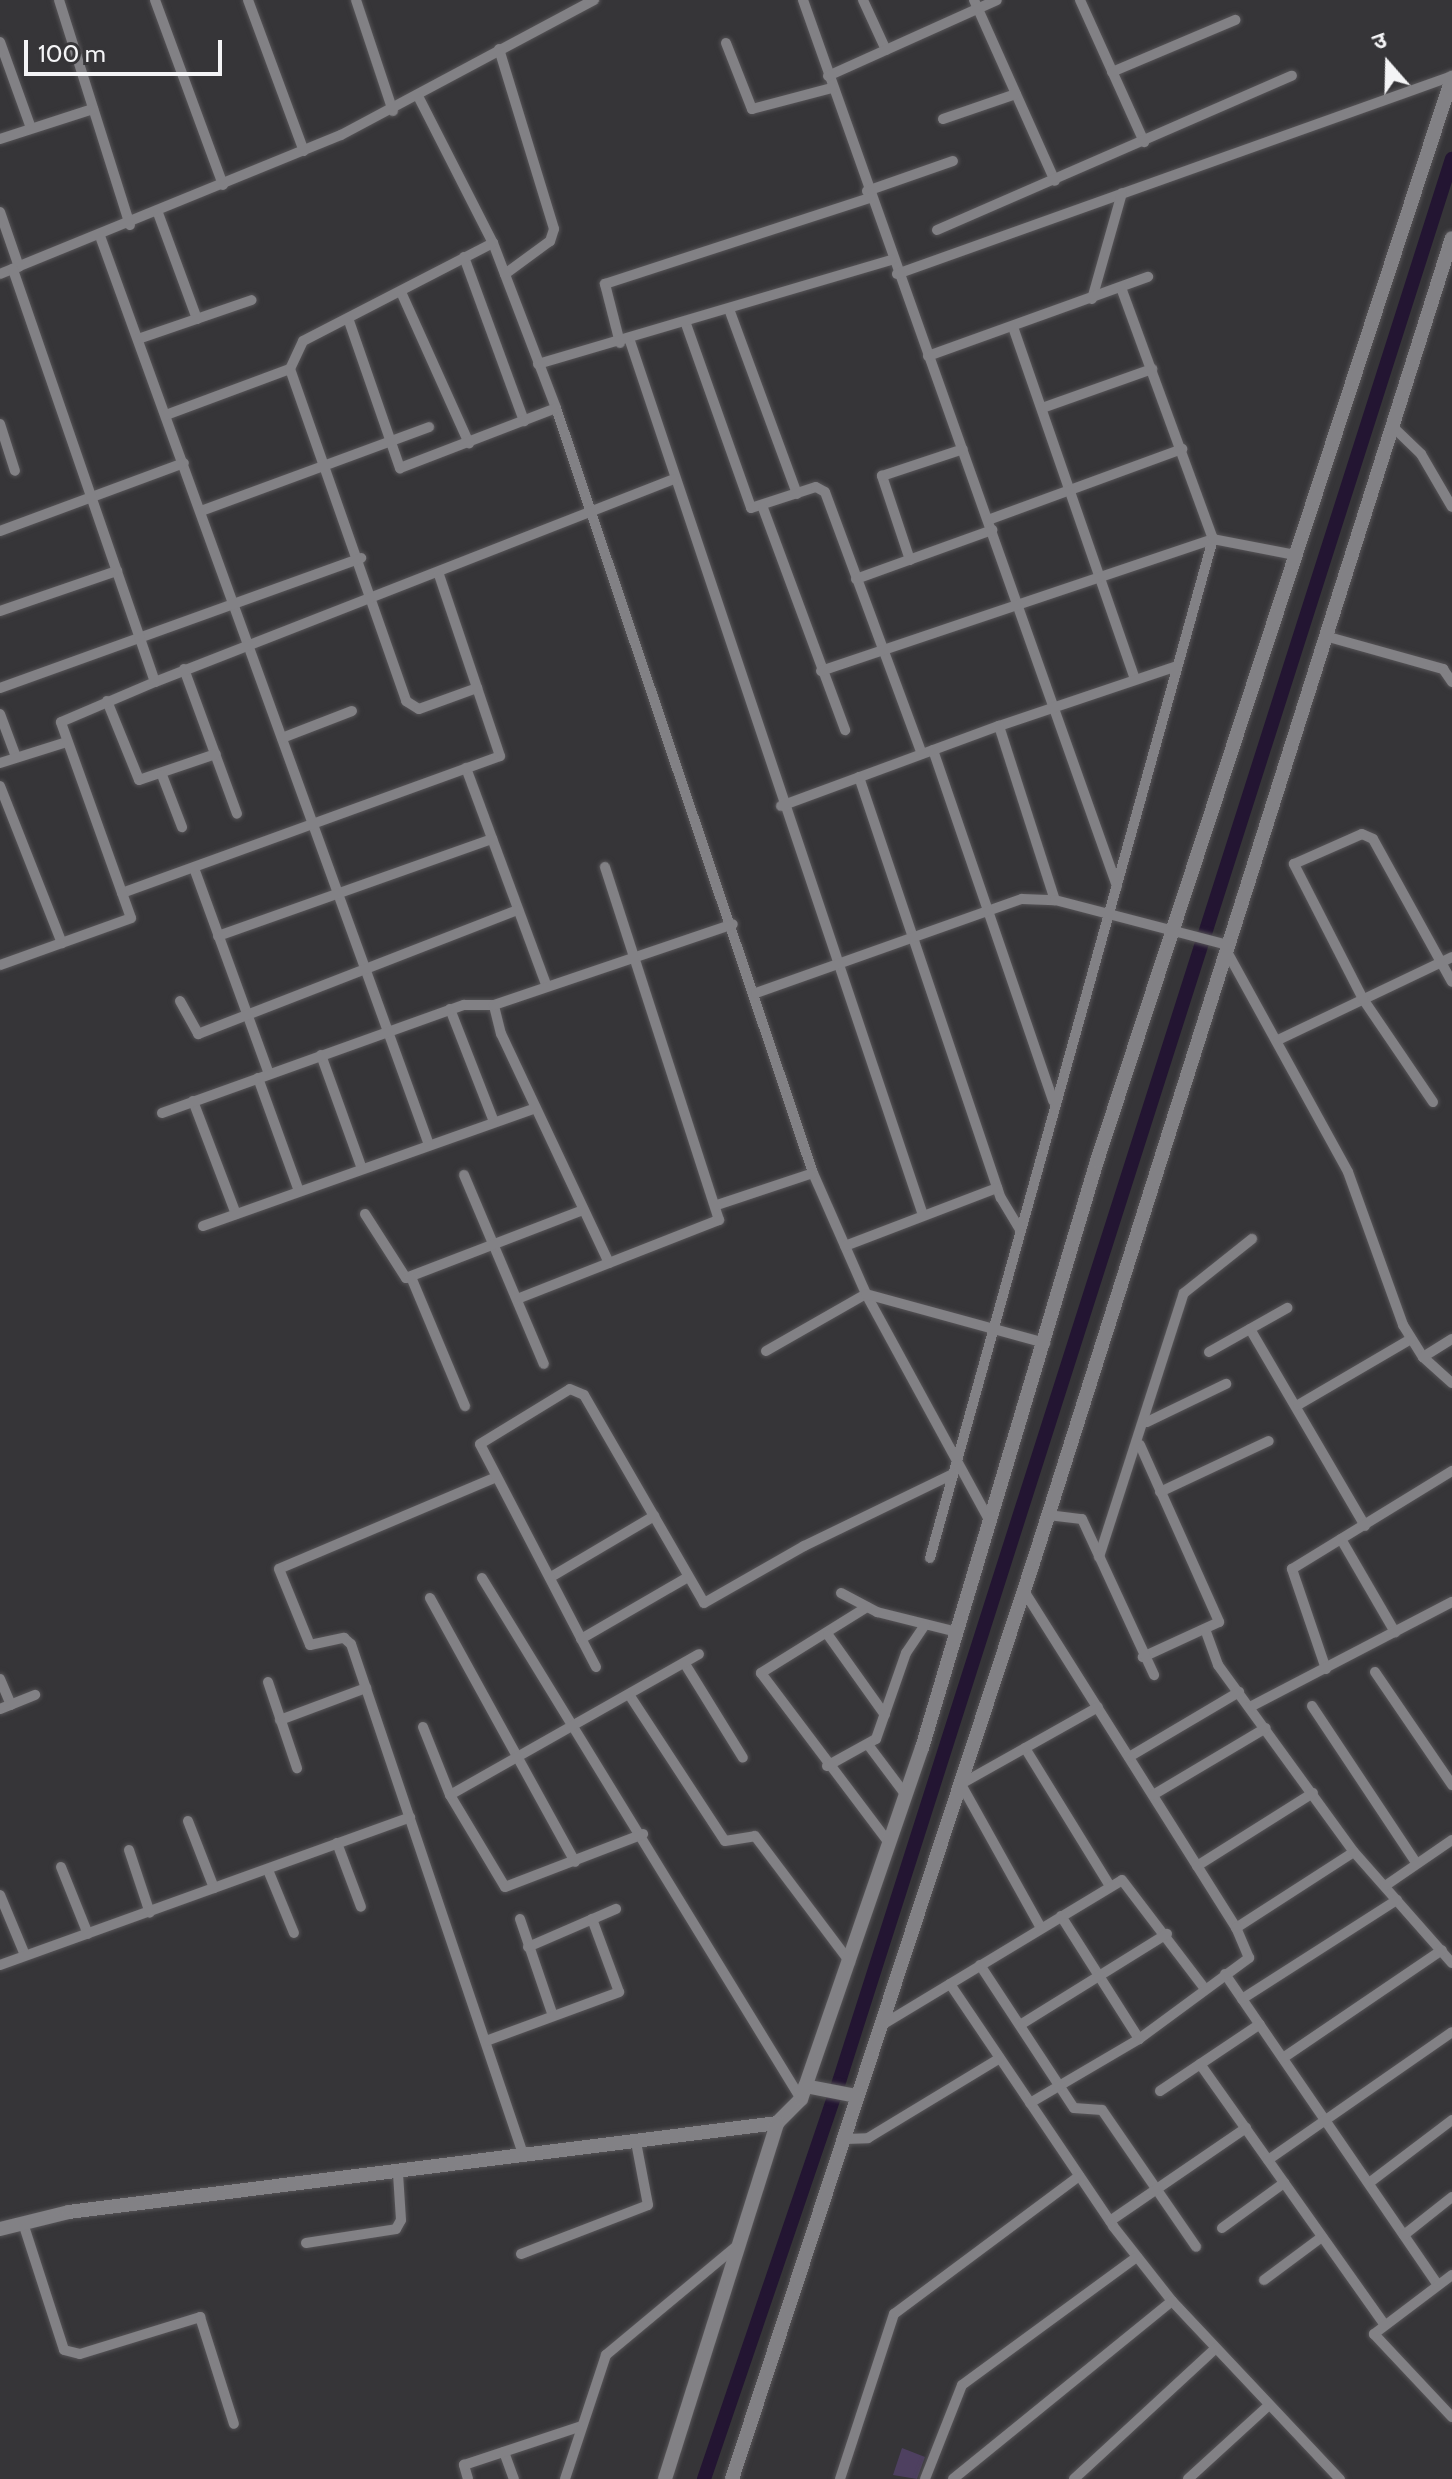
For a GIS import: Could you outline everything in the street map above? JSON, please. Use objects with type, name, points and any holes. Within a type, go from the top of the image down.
[{"type":"street","points":[[59,0],[130,225]]},
{"type":"street","points":[[155,0],[223,185]]},
{"type":"street","points":[[248,0],[304,151]]},
{"type":"street","points":[[356,0],[393,111]]},
{"type":"street","points":[[0,274],[130,225],[393,111],[499,49],[594,0]]},
{"type":"street","points":[[803,0],[868,194],[963,449],[1117,886]]},
{"type":"street","points":[[863,0],[886,50]]},
{"type":"street","points":[[828,76],[976,4],[997,0]]},
{"type":"street","points":[[1080,0],[1144,142]]},
{"type":"street","points":[[976,4],[1055,181]]},
{"type":"street","points":[[1112,72],[1235,20]]},
{"type":"street","points":[[0,42],[31,128]]},
{"type":"street","points":[[726,43],[752,109],[832,88]]},
{"type":"street","points":[[499,49],[554,229],[550,241],[505,274]]},
{"type":"street","points":[[937,230],[1292,76]]},
{"type":"street","points":[[897,274],[1452,77]]},
{"type":"street","points":[[665,2479],[743,2241],[777,2123],[808,2091],[957,1632],[1171,930],[1452,77]]},
{"type":"street","points":[[943,119],[1016,94]]},
{"type":"street","points":[[418,96],[493,243],[556,408],[733,924],[813,1173],[866,1294],[990,1521]]},
{"type":"street","points":[[0,139],[93,109]]},
{"type":"street","points":[[923,1215],[605,284],[868,194],[953,161]]},
{"type":"street","points":[[1092,299],[1122,193]]},
{"type":"street","points":[[0,212],[155,682]]},
{"type":"street","points":[[158,213],[197,319]]},
{"type":"street","points":[[100,236],[184,463],[385,1033],[429,1145]]},
{"type":"street","points":[[732,2479],[845,2139],[852,2095],[882,2025],[1024,1591],[1452,239]]},
{"type":"street","points":[[166,415],[290,369],[303,341],[349,321],[493,243]]},
{"type":"street","points":[[464,257],[524,421]]},
{"type":"street","points":[[538,364],[625,342],[892,260]]},
{"type":"street","points":[[928,356],[1148,277]]},
{"type":"street","points":[[930,1558],[1053,1101],[1117,886],[1213,539],[1121,288]]},
{"type":"street","points":[[401,292],[469,443]]},
{"type":"street","points":[[138,339],[252,300]]},
{"type":"street","points":[[729,309],[797,494]]},
{"type":"street","points":[[349,321],[400,468],[556,408]]},
{"type":"street","points":[[686,324],[751,508],[763,508],[797,494],[823,489],[883,653],[928,752],[1053,1101]]},
{"type":"street","points":[[1013,327],[1102,576],[1135,680]]},
{"type":"street","points":[[290,369],[361,558],[409,707],[419,709],[477,688]]},
{"type":"street","points":[[1042,408],[1152,369]]},
{"type":"street","points":[[1391,425],[1421,454],[1452,507]]},
{"type":"street","points":[[201,511],[429,427]]},
{"type":"street","points":[[1,428],[15,471]]},
{"type":"street","points":[[910,560],[882,476],[963,449]]},
{"type":"street","points":[[856,579],[910,560],[1071,490],[1182,449]]},
{"type":"street","points":[[0,531],[184,463]]},
{"type":"street","points":[[0,965],[131,918],[67,742],[62,718],[592,514],[674,479]]},
{"type":"street","points":[[763,508],[845,730]]},
{"type":"street","points":[[821,671],[883,653],[1213,539],[1295,555]]},
{"type":"street","points":[[0,688],[141,640],[361,558]]},
{"type":"street","points":[[0,611],[117,571]]},
{"type":"street","points":[[122,893],[466,768],[501,752],[438,572]]},
{"type":"street","points":[[1325,636],[1443,669],[1452,682]]},
{"type":"street","points":[[781,806],[999,726],[1177,666]]},
{"type":"street","points":[[184,669],[237,814]]},
{"type":"street","points":[[107,701],[136,778],[162,775],[216,754]]},
{"type":"street","points":[[282,738],[352,711]]},
{"type":"street","points":[[0,714],[16,757]]},
{"type":"street","points":[[999,726],[1055,900]]},
{"type":"street","points":[[0,763],[67,742]]},
{"type":"street","points":[[466,768],[546,984]]},
{"type":"street","points":[[162,775],[182,827]]},
{"type":"street","points":[[859,777],[997,1188],[1020,1230]]},
{"type":"street","points":[[0,786],[62,943]]},
{"type":"street","points":[[1433,1102],[1363,999],[1294,864],[1362,834],[1373,839],[1452,982]]},
{"type":"street","points":[[218,936],[492,839]]},
{"type":"street","points":[[517,1299],[715,1223],[717,1205],[605,867]]},
{"type":"street","points":[[194,868],[247,1012],[299,1191]]},
{"type":"street","points":[[756,993],[1022,899],[1055,900],[1109,912],[1227,948],[1348,1172],[1411,1339],[1423,1357],[1452,1383]]},
{"type":"street","points":[[180,1001],[198,1034],[247,1012],[518,910]]},
{"type":"street","points":[[162,1113],[450,1009],[494,1005],[546,984],[733,924]]},
{"type":"street","points":[[1278,1040],[1452,957]]},
{"type":"street","points":[[494,1005],[534,1109],[609,1263]]},
{"type":"street","points":[[450,1009],[494,1122]]},
{"type":"street","points":[[321,1055],[362,1169]]},
{"type":"street","points":[[193,1101],[236,1214]]},
{"type":"street","points":[[203,1226],[534,1109]]},
{"type":"street","points":[[717,1205],[813,1173]]},
{"type":"street","points":[[464,1175],[544,1364]]},
{"type":"street","points":[[845,1246],[997,1188]]},
{"type":"street","points":[[365,1214],[398,1272],[411,1277],[495,1247],[583,1210]]},
{"type":"street","points":[[1099,1557],[1140,1445],[1184,1293],[1252,1239]]},
{"type":"street","points":[[411,1277],[465,1406]]},
{"type":"street","points":[[766,1351],[866,1294],[1045,1343]]},
{"type":"street","points":[[1209,1352],[1287,1308]]},
{"type":"street","points":[[1250,1329],[1298,1405],[1365,1526]]},
{"type":"street","points":[[1298,1405],[1411,1339]]},
{"type":"street","points":[[1423,1357],[1452,1339]]},
{"type":"street","points":[[1147,1422],[1226,1384]]},
{"type":"street","points":[[596,1667],[551,1577],[494,1478],[482,1441],[576,1388],[654,1516],[701,1601],[715,1601],[804,1546],[953,1474]]},
{"type":"street","points":[[1160,1492],[1269,1441]]},
{"type":"street","points":[[1140,1445],[1219,1622],[1143,1657]]},
{"type":"street","points":[[1326,1669],[1292,1569],[1452,1471]]},
{"type":"street","points":[[494,1478],[281,1566],[306,1639],[315,1646],[348,1640],[524,2157]]},
{"type":"street","points":[[1048,1515],[1082,1519],[1143,1657],[1154,1675]]},
{"type":"street","points":[[551,1577],[654,1516]]},
{"type":"street","points":[[1341,1539],[1395,1632]]},
{"type":"street","points":[[581,1639],[688,1577]]},
{"type":"street","points":[[482,1578],[575,1730],[808,2091]]},
{"type":"street","points":[[1024,1591],[1251,1955],[1139,2039],[1030,2103]]},
{"type":"street","points":[[841,1593],[867,1607],[957,1632]]},
{"type":"street","points":[[430,1598],[575,1862]]},
{"type":"street","points":[[1250,1707],[1452,1602]]},
{"type":"street","points":[[867,1607],[828,1635],[761,1673],[827,1766],[887,1840]]},
{"type":"street","points":[[827,1766],[869,1746],[885,1715],[906,1653],[925,1625]]},
{"type":"street","points":[[1205,1629],[1218,1665],[1354,1852],[1452,1963]]},
{"type":"street","points":[[828,1635],[885,1715]]},
{"type":"street","points":[[450,1795],[575,1730],[699,1654]]},
{"type":"street","points":[[685,1664],[743,1758]]},
{"type":"street","points":[[1375,1672],[1452,1785]]},
{"type":"street","points":[[0,1679],[5,1707],[35,1695]]},
{"type":"street","points":[[268,1682],[297,1768]]},
{"type":"street","points":[[280,1720],[366,1688]]},
{"type":"street","points":[[1129,1757],[1239,1692]]},
{"type":"street","points":[[630,1696],[725,1841],[755,1836],[850,1962]]},
{"type":"street","points":[[1312,1706],[1415,1861]]},
{"type":"street","points":[[961,1784],[1098,1707]]},
{"type":"street","points":[[423,1727],[450,1795],[500,1884],[512,1886],[643,1834]]},
{"type":"street","points":[[1153,1795],[1266,1728]]},
{"type":"street","points":[[869,1746],[905,1794]]},
{"type":"street","points":[[1025,1748],[1110,1886]]},
{"type":"street","points":[[961,1784],[1041,1928]]},
{"type":"street","points":[[1197,1866],[1313,1793]]},
{"type":"street","points":[[0,1965],[410,1817]]},
{"type":"street","points":[[188,1821],[214,1888]]},
{"type":"street","points":[[1385,1886],[1415,1861],[1452,1840]]},
{"type":"street","points":[[337,1843],[361,1907]]},
{"type":"street","points":[[129,1850],[150,1913]]},
{"type":"street","points":[[1236,1928],[1354,1852]]},
{"type":"street","points":[[61,1867],[88,1934]]},
{"type":"street","points":[[268,1870],[294,1933]]},
{"type":"street","points":[[882,2025],[1122,1880],[1132,1885],[1205,1989]]},
{"type":"street","points":[[0,1895],[25,1955]]},
{"type":"street","points":[[1242,1999],[1397,1900]]},
{"type":"street","points":[[528,1947],[616,1909]]},
{"type":"street","points":[[1061,1916],[1139,2039]]},
{"type":"street","points":[[520,1919],[553,2016]]},
{"type":"street","points":[[486,2041],[619,1992],[592,1919]]},
{"type":"street","points":[[1020,2025],[1167,1934]]},
{"type":"street","points":[[1283,2058],[1442,1950]]},
{"type":"street","points":[[980,1965],[1078,2112],[1097,2105],[1102,2110],[1153,2192],[1196,2247]]},
{"type":"street","points":[[1225,1974],[1438,2285]]},
{"type":"street","points":[[950,1984],[1137,2257],[1215,2349],[1340,2479]]},
{"type":"street","points":[[1160,2091],[1260,2024]]},
{"type":"street","points":[[1268,2160],[1324,2118],[1452,2032]]},
{"type":"street","points":[[845,2139],[868,2138],[1000,2058]]},
{"type":"street","points":[[1200,2064],[1384,2324]]},
{"type":"street","points":[[808,2091],[852,2095]]},
{"type":"street","points":[[1369,2183],[1452,2120]]},
{"type":"street","points":[[0,2229],[23,2223],[777,2123]]},
{"type":"street","points":[[1110,2221],[1246,2128]]},
{"type":"street","points":[[521,2254],[648,2205],[636,2142]]},
{"type":"street","points":[[306,2243],[396,2229],[401,2220],[398,2174]]},
{"type":"street","points":[[840,2479],[894,2314],[1079,2176]]},
{"type":"street","points":[[1222,2228],[1284,2183]]},
{"type":"street","points":[[1404,2235],[1452,2197]]},
{"type":"street","points":[[23,2223],[64,2350],[80,2354],[200,2317],[234,2424]]},
{"type":"street","points":[[1264,2280],[1322,2237]]},
{"type":"street","points":[[565,2479],[606,2355],[743,2241]]},
{"type":"street","points":[[925,2479],[962,2385],[1137,2257]]},
{"type":"street","points":[[1452,2275],[1374,2334],[1452,2417]]},
{"type":"street","points":[[953,2479],[1172,2301]]},
{"type":"street","points":[[1074,2479],[1215,2349]]},
{"type":"street","points":[[1188,2479],[1269,2405]]},
{"type":"street","points":[[468,2479],[464,2465],[582,2426]]},
{"type":"street","points":[[504,2452],[514,2479]]},
{"type":"building","points":[[902,2448],[925,2457],[917,2479],[893,2475]]},
{"type":"waterway","points":[[704,2479],[837,2088],[1452,159]]}]
